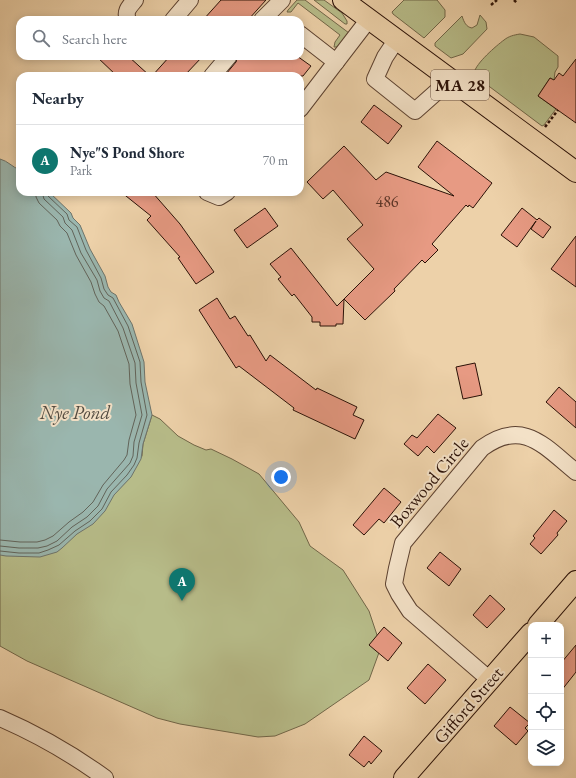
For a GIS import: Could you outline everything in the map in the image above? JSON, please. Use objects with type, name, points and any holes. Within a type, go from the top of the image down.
[{"type":"main road","name":"MA 28","points":[[343,0],[451,78],[576,172]]},
{"type":"main road","points":[[541,622],[576,581]]},
{"type":"main road","name":"Gifford Street","points":[[404,778],[528,636]]},
{"type":"street","points":[[127,16],[126,11],[136,0]]},
{"type":"street","points":[[176,16],[190,0]]},
{"type":"street","points":[[304,104],[369,19]]},
{"type":"street","points":[[304,37],[336,62]]},
{"type":"street","points":[[397,39],[385,57],[375,79],[415,111],[451,78]]},
{"type":"street","points":[[215,72],[226,60]]},
{"type":"street","name":"Boxwood Circle","points":[[490,680],[410,611],[399,594],[394,584],[403,543],[482,448],[493,439],[509,434],[527,436],[540,443],[576,472]]},
{"type":"street","points":[[0,718],[45,740],[76,758],[105,778]]},
{"type":"path","points":[[492,6],[497,0]]},
{"type":"path","points":[[514,0],[517,3]]},
{"type":"path","points":[[543,128],[558,110]]},
{"type":"green space","points":[[297,0],[305,0],[349,33],[337,47],[334,47],[335,42],[340,35],[298,3],[291,12],[287,12]]},
{"type":"green space","points":[[314,0],[324,0],[342,13],[347,21],[347,24],[345,24]]},
{"type":"green space","points":[[404,0],[437,0],[445,10],[445,17],[424,38],[393,14],[392,12]]},
{"type":"green space","points":[[480,15],[486,22],[487,29],[463,54],[451,58],[435,46],[435,43],[462,16],[468,27],[472,28],[477,25]]},
{"type":"green space","points":[[520,34],[534,37],[558,56],[558,67],[555,72],[554,80],[550,78],[538,96],[556,109],[542,126],[478,78],[474,73],[478,64],[496,46],[514,35]]},
{"type":"green space","points":[[152,415],[160,419],[178,436],[194,445],[206,450],[211,449],[259,474],[299,522],[310,546],[343,570],[369,611],[381,647],[369,680],[305,724],[275,736],[258,737],[180,724],[157,718],[27,661],[0,646],[0,532],[118,490],[125,483],[142,456],[143,444]]},
{"type":"water","name":"Nye Pond","points":[[0,159],[16,168],[16,196],[53,196],[71,213],[73,218],[80,225],[90,249],[105,276],[108,287],[111,292],[116,295],[132,324],[144,362],[145,382],[152,415],[143,444],[141,459],[131,477],[114,495],[105,511],[93,524],[77,534],[57,552],[40,557],[0,555]]},
{"type":"building","points":[[221,0],[266,0],[252,16],[207,16]]},
{"type":"building","points":[[576,59],[576,123],[538,96],[550,78],[554,80],[559,73],[563,76]]},
{"type":"building","points":[[100,60],[132,60],[146,72],[113,72]]},
{"type":"building","points":[[166,60],[199,60],[188,72],[156,72]]},
{"type":"building","points":[[237,60],[303,60],[311,66],[304,75],[304,72],[228,72]]},
{"type":"building","points":[[374,105],[402,126],[388,144],[361,122]]},
{"type":"building","points":[[437,141],[492,183],[473,208],[466,205],[432,244],[438,250],[425,263],[422,260],[394,289],[395,291],[365,320],[344,299],[374,269],[347,239],[363,225],[333,190],[323,199],[307,182],[344,146],[376,180],[386,172],[454,196],[418,167]]},
{"type":"building","points":[[126,196],[156,196],[180,224],[214,272],[196,284],[178,258],[180,257],[147,220],[151,216]]},
{"type":"building","points":[[265,208],[278,226],[247,248],[234,230]]},
{"type":"building","points":[[522,208],[537,220],[539,218],[551,227],[543,238],[531,229],[536,221],[517,247],[501,235]]},
{"type":"building","points":[[576,236],[576,287],[551,269]]},
{"type":"building","points":[[291,248],[337,306],[344,299],[343,324],[336,324],[336,326],[320,326],[320,322],[312,322],[312,317],[294,294],[292,296],[278,279],[281,277],[270,264]]},
{"type":"building","points":[[217,298],[230,319],[235,316],[248,336],[250,335],[266,361],[270,355],[316,390],[317,388],[357,407],[353,415],[364,420],[355,439],[293,410],[294,408],[239,366],[236,368],[199,310]]},
{"type":"building","points":[[475,363],[482,395],[463,399],[456,367]]},
{"type":"building","points":[[559,387],[576,402],[576,428],[546,402]]},
{"type":"building","points":[[438,414],[456,428],[434,453],[427,446],[418,456],[404,444],[412,435],[417,438]]},
{"type":"building","points":[[384,488],[401,502],[384,523],[379,519],[364,535],[353,525]]},
{"type":"building","points":[[554,510],[567,521],[557,533],[558,535],[541,554],[530,544],[535,538],[533,536]]},
{"type":"building","points":[[440,552],[461,569],[449,586],[427,568]]},
{"type":"building","points":[[490,595],[505,609],[487,628],[473,615]]},
{"type":"building","points":[[384,627],[402,643],[388,661],[369,645]]},
{"type":"building","points":[[576,645],[576,672],[564,687],[564,659]]},
{"type":"building","points":[[428,664],[446,680],[425,704],[407,688]]},
{"type":"building","points":[[510,707],[528,721],[528,725],[525,728],[528,731],[516,745],[494,726]]},
{"type":"building","points":[[364,736],[382,751],[371,764],[369,761],[364,767],[349,755]]},
{"type":"place","name":"Nye\"S Pond Shore","points":[[182,601]]}]
